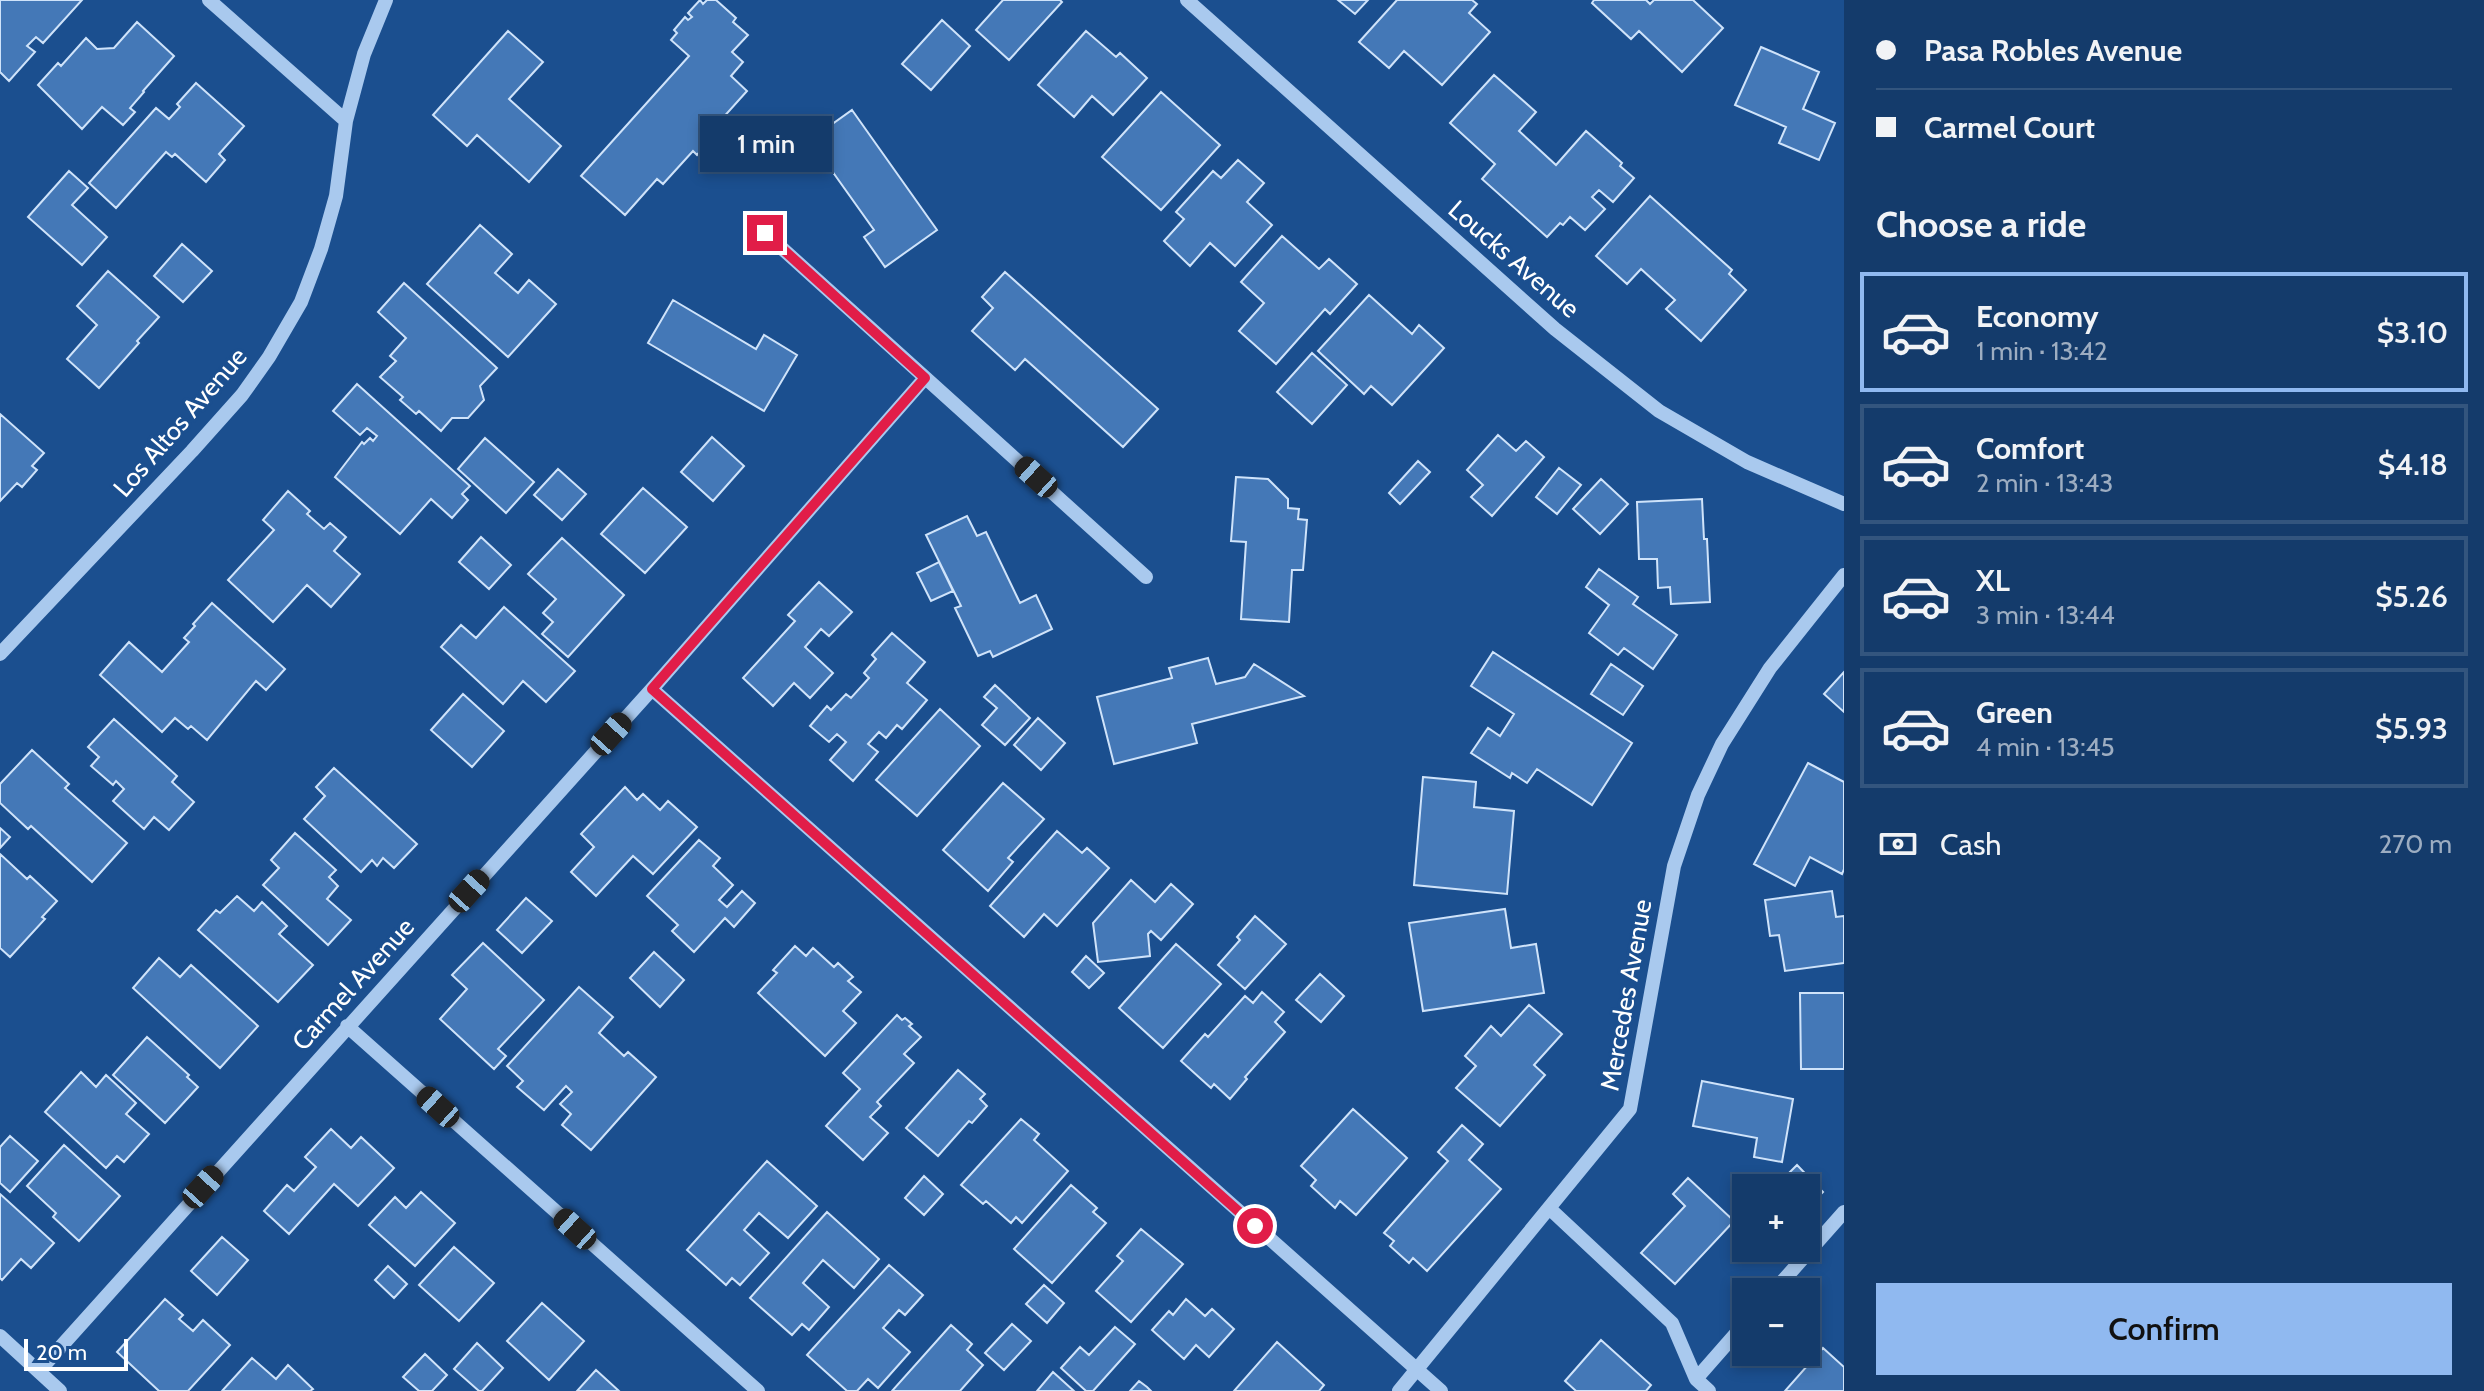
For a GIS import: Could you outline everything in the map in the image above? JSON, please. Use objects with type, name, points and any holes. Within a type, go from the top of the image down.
[{"type":"street","points":[[209,0],[346,121]]},
{"type":"street","name":"Los Altos Avenue","points":[[0,654],[192,451],[242,395],[269,357],[301,302],[321,249],[336,196],[346,121],[364,54],[386,0]]},
{"type":"street","name":"Loucks Avenue","points":[[1187,0],[1555,329],[1659,411],[1747,462],[1844,504]]},
{"type":"street","points":[[765,233],[1146,577]]},
{"type":"street","name":"Carmel Avenue","points":[[39,1371],[652,689],[925,378]]},
{"type":"street","name":"Mercedes Avenue","points":[[1399,1391],[1630,1109],[1674,866],[1698,795],[1722,744],[1770,668],[1844,575]]},
{"type":"street","points":[[652,689],[1441,1391]]},
{"type":"street","points":[[347,1026],[758,1391]]},
{"type":"street","points":[[1549,1208],[1672,1323],[1696,1379],[1709,1391]]},
{"type":"street","points":[[1785,1278],[1844,1212]]},
{"type":"street","points":[[0,1336],[60,1391]]},
{"type":"street","points":[[1696,1379],[1732,1338]]},
{"type":"building","points":[[0,0],[82,0],[43,43],[36,37],[27,46],[35,52],[9,81],[0,72]]},
{"type":"building","points":[[700,0],[703,4],[707,0],[716,0],[736,18],[733,22],[748,35],[732,52],[743,62],[731,76],[747,91],[711,131],[715,134],[697,155],[693,151],[663,184],[657,179],[625,215],[581,176],[689,56],[671,40],[677,33],[674,30],[685,17],[688,20],[692,17],[688,13]]},
{"type":"building","points":[[1003,0],[1062,2],[1009,60],[976,30]]},
{"type":"building","points":[[1338,0],[1368,0],[1355,14]]},
{"type":"building","points":[[1397,0],[1472,0],[1477,4],[1469,13],[1490,32],[1442,85],[1404,51],[1389,68],[1359,42]]},
{"type":"building","points":[[1594,0],[1646,0],[1650,4],[1654,0],[1693,0],[1723,28],[1682,72],[1639,31],[1631,39],[1592,3]]},
{"type":"building","points":[[942,20],[970,46],[931,90],[902,64]]},
{"type":"building","points":[[137,22],[174,56],[130,108],[135,112],[123,125],[102,107],[82,129],[38,85],[58,63],[61,66],[86,38],[97,49],[114,48]]},
{"type":"building","points":[[508,31],[543,62],[509,99],[561,146],[529,182],[477,135],[467,146],[433,115]]},
{"type":"building","points":[[1086,31],[1116,57],[1120,53],[1147,78],[1113,115],[1092,96],[1074,117],[1038,85]]},
{"type":"building","points":[[1761,47],[1819,72],[1803,109],[1835,123],[1819,160],[1779,143],[1786,127],[1735,105]]},
{"type":"building","points":[[1494,75],[1536,112],[1519,131],[1556,165],[1586,131],[1634,178],[1613,202],[1599,190],[1592,197],[1605,209],[1585,230],[1570,217],[1547,237],[1482,179],[1495,164],[1450,123]]},
{"type":"building","points":[[196,83],[244,126],[219,154],[225,160],[206,182],[175,154],[172,157],[166,152],[116,208],[89,183],[156,108],[169,119],[180,107],[177,104]]},
{"type":"building","points":[[1161,92],[1220,145],[1161,210],[1102,157]]},
{"type":"building","points":[[852,110],[937,230],[885,267],[864,237],[874,230],[810,140]]},
{"type":"building","points":[[1238,160],[1264,183],[1247,202],[1272,225],[1235,266],[1210,243],[1190,266],[1164,241],[1184,219],[1176,212],[1213,171],[1221,178]]},
{"type":"building","points":[[69,171],[88,188],[72,205],[107,237],[82,265],[28,217]]},
{"type":"building","points":[[1650,196],[1732,270],[1729,274],[1746,290],[1701,341],[1666,309],[1675,300],[1641,269],[1627,284],[1596,256]]},
{"type":"building","points":[[480,225],[512,254],[495,273],[518,293],[529,280],[556,304],[508,357],[427,284]]},
{"type":"building","points":[[1282,236],[1319,269],[1329,259],[1357,284],[1330,314],[1325,309],[1276,364],[1239,331],[1264,303],[1241,282]]},
{"type":"building","points":[[182,244],[212,271],[183,302],[154,276]]},
{"type":"building","points":[[108,271],[159,317],[99,388],[67,359],[97,325],[77,306]]},
{"type":"building","points":[[1005,272],[1158,409],[1123,447],[1025,359],[1015,370],[972,331],[993,308],[982,297]]},
{"type":"building","points":[[404,283],[497,368],[480,386],[484,400],[468,418],[452,418],[441,431],[419,411],[416,414],[400,400],[403,397],[380,377],[396,361],[390,356],[406,338],[378,312]]},
{"type":"building","points":[[1369,295],[1412,334],[1419,325],[1444,348],[1392,405],[1371,386],[1364,394],[1318,351]]},
{"type":"building","points":[[673,300],[756,349],[764,335],[797,355],[764,411],[648,343]]},
{"type":"building","points":[[1312,353],[1347,385],[1312,424],[1277,392]]},
{"type":"building","points":[[357,384],[470,486],[462,494],[468,500],[452,518],[431,499],[400,534],[335,477],[362,442],[364,444],[370,438],[373,441],[377,436],[367,428],[360,435],[333,411]]},
{"type":"building","points":[[0,414],[44,453],[32,466],[37,470],[22,487],[17,483],[0,501]]},
{"type":"building","points":[[1498,435],[1516,451],[1526,441],[1544,457],[1492,516],[1471,497],[1483,485],[1467,470]]},
{"type":"building","points":[[712,437],[744,466],[713,501],[681,472]]},
{"type":"building","points":[[485,438],[534,482],[506,513],[458,469]]},
{"type":"building","points":[[1418,461],[1430,472],[1400,504],[1389,493]]},
{"type":"building","points":[[1559,468],[1581,485],[1557,514],[1536,497]]},
{"type":"building","points":[[558,469],[586,494],[562,520],[534,495]]},
{"type":"building","points":[[1236,477],[1268,479],[1288,499],[1288,508],[1299,509],[1298,519],[1307,520],[1303,570],[1292,570],[1289,622],[1241,619],[1246,542],[1231,541]]},
{"type":"building","points":[[1601,479],[1628,504],[1600,534],[1573,509]]},
{"type":"building","points":[[643,488],[687,527],[645,573],[601,534]]},
{"type":"building","points":[[288,491],[324,529],[330,523],[346,537],[334,551],[360,574],[331,607],[307,585],[273,622],[228,580],[274,530],[263,520]]},
{"type":"building","points":[[1702,499],[1710,602],[1671,604],[1670,587],[1658,588],[1657,559],[1639,559],[1637,502]]},
{"type":"building","points":[[967,516],[977,536],[986,532],[1020,603],[1036,595],[1052,629],[993,657],[990,651],[978,656],[955,608],[961,606],[926,535]]},
{"type":"building","points":[[481,537],[511,565],[489,589],[459,562]]},
{"type":"building","points":[[562,538],[624,595],[568,657],[542,634],[553,622],[543,613],[556,599],[528,574]]},
{"type":"building","points":[[939,562],[953,591],[931,601],[917,573]]},
{"type":"building","points":[[1599,569],[1638,597],[1633,604],[1677,635],[1653,669],[1624,648],[1618,655],[1589,633],[1609,605],[1586,587]]},
{"type":"building","points":[[819,582],[852,612],[829,636],[821,629],[805,647],[833,673],[810,698],[794,683],[773,706],[743,678],[795,621],[788,615]]},
{"type":"building","points":[[212,603],[285,669],[266,690],[256,681],[207,740],[191,726],[188,729],[175,718],[162,732],[100,675],[129,642],[162,672],[189,642],[184,638]]},
{"type":"building","points":[[504,607],[575,671],[546,702],[523,681],[503,704],[441,647],[461,625],[476,638]]},
{"type":"building","points":[[892,633],[925,662],[907,683],[927,700],[902,729],[897,725],[886,738],[879,732],[868,744],[878,752],[853,781],[830,760],[846,742],[837,734],[829,742],[810,726],[827,706],[831,710],[846,694],[851,698],[869,678],[864,673],[876,659],[872,655]]},
{"type":"building","points":[[1493,652],[1632,743],[1592,805],[1537,769],[1527,783],[1512,773],[1510,778],[1471,753],[1488,728],[1500,736],[1514,714],[1471,686]]},
{"type":"building","points":[[1208,658],[1216,684],[1245,677],[1254,664],[1304,696],[1192,724],[1197,743],[1114,764],[1097,697],[1172,678],[1169,668]]},
{"type":"building","points":[[1611,664],[1643,686],[1623,715],[1591,694]]},
{"type":"building","points":[[1844,672],[1844,712],[1824,694]]},
{"type":"building","points":[[995,685],[1030,718],[1005,745],[982,725],[997,708],[984,697]]},
{"type":"building","points":[[463,694],[504,731],[472,767],[431,730]]},
{"type":"building","points":[[940,709],[980,746],[917,816],[876,780]]},
{"type":"building","points":[[1038,718],[1065,743],[1041,770],[1014,745]]},
{"type":"building","points":[[114,719],[177,776],[172,782],[194,802],[169,830],[154,817],[144,829],[113,801],[124,789],[116,781],[113,785],[91,766],[99,757],[88,747]]},
{"type":"building","points":[[32,750],[69,784],[65,788],[127,843],[92,882],[31,826],[28,829],[0,803],[0,784]]},
{"type":"building","points":[[1808,763],[1844,782],[1844,869],[1842,874],[1810,857],[1795,886],[1754,864]]},
{"type":"building","points":[[334,768],[417,844],[394,868],[383,858],[377,866],[372,860],[361,872],[304,819],[325,796],[316,787]]},
{"type":"building","points":[[1423,777],[1476,782],[1474,807],[1514,811],[1507,894],[1414,885]]},
{"type":"building","points":[[1003,783],[1044,819],[1008,858],[1013,862],[988,891],[943,850]]},
{"type":"building","points":[[625,787],[637,800],[643,794],[660,810],[668,801],[697,827],[653,874],[633,856],[596,896],[571,872],[594,847],[581,834]]},
{"type":"building","points":[[0,828],[10,837],[0,848]]},
{"type":"building","points":[[1057,831],[1082,853],[1087,848],[1109,868],[1057,926],[1044,914],[1024,937],[990,906]]},
{"type":"building","points":[[295,833],[336,870],[329,877],[338,886],[327,899],[351,920],[328,945],[263,885],[279,868],[271,860]]},
{"type":"building","points":[[699,840],[720,858],[713,866],[733,885],[719,900],[727,907],[742,891],[755,903],[734,927],[725,918],[694,952],[672,931],[678,925],[647,896]]},
{"type":"building","points":[[0,854],[57,901],[10,957],[0,948]]},
{"type":"building","points":[[1131,880],[1155,902],[1171,884],[1193,904],[1161,940],[1151,931],[1148,934],[1150,956],[1098,962],[1093,923]]},
{"type":"building","points":[[1832,891],[1836,917],[1844,916],[1844,963],[1785,971],[1779,935],[1770,936],[1765,900]]},
{"type":"building","points":[[237,896],[254,911],[262,902],[287,926],[279,934],[313,965],[278,1002],[198,930],[216,910],[220,913]]},
{"type":"building","points":[[526,898],[552,921],[522,953],[497,930]]},
{"type":"building","points":[[1505,909],[1511,948],[1536,944],[1544,993],[1423,1011],[1409,923]]},
{"type":"building","points":[[1255,916],[1286,944],[1245,989],[1218,965],[1240,940],[1237,937]]},
{"type":"building","points":[[483,943],[544,1000],[498,1049],[506,1056],[494,1069],[440,1019],[467,989],[452,975]]},
{"type":"building","points":[[1176,944],[1221,984],[1163,1048],[1119,1008]]},
{"type":"building","points":[[795,946],[806,956],[813,948],[834,967],[838,963],[853,977],[848,981],[861,992],[843,1011],[856,1023],[825,1056],[758,993],[777,973],[773,970]]},
{"type":"building","points":[[654,952],[684,980],[660,1007],[630,978]]},
{"type":"building","points":[[1086,956],[1104,973],[1089,988],[1072,972]]},
{"type":"building","points":[[159,958],[180,977],[191,965],[258,1026],[220,1068],[133,988]]},
{"type":"building","points":[[1320,974],[1344,996],[1321,1022],[1296,1000]]},
{"type":"building","points":[[579,987],[613,1017],[599,1033],[624,1056],[628,1052],[656,1077],[591,1150],[562,1125],[571,1114],[560,1104],[572,1092],[566,1086],[544,1110],[517,1087],[523,1081],[507,1066]]},
{"type":"building","points":[[1262,992],[1284,1012],[1275,1022],[1285,1032],[1230,1099],[1214,1084],[1211,1088],[1181,1061],[1205,1034],[1208,1037],[1245,996],[1253,1003]]},
{"type":"building","points":[[1800,993],[1844,993],[1844,1069],[1801,1069]]},
{"type":"building","points":[[1529,1005],[1562,1034],[1534,1065],[1545,1075],[1500,1126],[1456,1088],[1476,1066],[1465,1056],[1491,1026],[1501,1036]]},
{"type":"building","points":[[897,1015],[912,1024],[909,1026],[921,1037],[904,1054],[914,1063],[877,1102],[881,1106],[870,1117],[888,1133],[863,1160],[826,1126],[860,1089],[843,1073]]},
{"type":"building","points":[[147,1037],[198,1087],[165,1123],[113,1075]]},
{"type":"building","points":[[958,1070],[985,1094],[980,1099],[987,1106],[938,1156],[906,1128]]},
{"type":"building","points":[[81,1072],[96,1087],[106,1075],[136,1103],[126,1114],[149,1134],[124,1162],[117,1156],[106,1168],[45,1112]]},
{"type":"building","points":[[1702,1081],[1793,1099],[1782,1162],[1754,1157],[1757,1138],[1693,1126]]},
{"type":"building","points":[[1353,1109],[1407,1158],[1356,1215],[1340,1201],[1335,1208],[1311,1186],[1316,1180],[1301,1166]]},
{"type":"building","points":[[1021,1119],[1039,1134],[1034,1140],[1068,1171],[1022,1223],[1016,1217],[1011,1223],[961,1185]]},
{"type":"building","points":[[1462,1125],[1483,1144],[1469,1160],[1501,1189],[1427,1271],[1413,1258],[1409,1263],[1390,1246],[1394,1241],[1384,1233],[1448,1161],[1438,1152]]},
{"type":"building","points":[[331,1129],[351,1148],[361,1137],[394,1168],[358,1206],[334,1184],[289,1234],[264,1211],[287,1185],[294,1191],[316,1167],[305,1157]]},
{"type":"building","points":[[10,1136],[38,1161],[10,1192],[0,1183],[0,1147]]},
{"type":"building","points":[[64,1145],[120,1196],[79,1241],[53,1217],[56,1213],[27,1186]]},
{"type":"building","points":[[767,1161],[817,1206],[788,1238],[759,1213],[744,1230],[769,1253],[740,1285],[732,1278],[726,1285],[687,1250]]},
{"type":"building","points":[[1797,1165],[1806,1174],[1788,1174]]},
{"type":"building","points":[[924,1176],[943,1194],[924,1215],[905,1198]]},
{"type":"building","points":[[1688,1178],[1732,1219],[1732,1223],[1675,1284],[1641,1253],[1685,1206],[1673,1194]]},
{"type":"building","points":[[1071,1185],[1097,1208],[1093,1212],[1106,1223],[1052,1283],[1014,1249]]},
{"type":"building","points":[[421,1192],[455,1223],[415,1266],[369,1225],[395,1197],[406,1208]]},
{"type":"building","points":[[0,1194],[54,1243],[31,1268],[21,1259],[2,1280],[0,1278]]},
{"type":"building","points":[[827,1212],[879,1259],[854,1288],[823,1260],[803,1283],[829,1307],[809,1330],[802,1324],[792,1335],[750,1298]]},
{"type":"building","points":[[1141,1229],[1183,1264],[1131,1322],[1096,1291],[1123,1261],[1117,1256]]},
{"type":"building","points":[[222,1237],[248,1260],[217,1295],[191,1271]]},
{"type":"building","points":[[454,1247],[494,1283],[459,1321],[419,1285]]},
{"type":"building","points":[[889,1265],[923,1295],[905,1315],[899,1310],[883,1328],[910,1352],[878,1388],[868,1379],[857,1391],[847,1391],[807,1355]]},
{"type":"building","points":[[388,1266],[407,1284],[394,1298],[375,1280]]},
{"type":"building","points":[[1044,1285],[1064,1303],[1047,1323],[1026,1304]]},
{"type":"building","points":[[165,1299],[183,1315],[179,1319],[193,1331],[203,1320],[230,1345],[188,1391],[159,1391],[117,1352]]},
{"type":"building","points":[[1186,1299],[1205,1316],[1212,1309],[1234,1329],[1209,1357],[1196,1345],[1184,1359],[1152,1330],[1169,1311],[1173,1315]]},
{"type":"building","points":[[542,1303],[584,1341],[549,1380],[507,1341]]},
{"type":"building","points":[[1012,1324],[1031,1341],[1004,1370],[985,1353]]},
{"type":"building","points":[[951,1325],[972,1344],[967,1350],[983,1365],[960,1391],[892,1391]]},
{"type":"building","points":[[1115,1327],[1135,1344],[1093,1391],[1086,1391],[1061,1368],[1080,1347],[1089,1355]]},
{"type":"building","points":[[1601,1340],[1651,1385],[1646,1391],[1576,1391],[1565,1381]]},
{"type":"building","points":[[1277,1342],[1324,1385],[1319,1391],[1234,1391]]},
{"type":"building","points":[[477,1343],[503,1368],[482,1391],[454,1369]]},
{"type":"building","points":[[1823,1348],[1844,1367],[1844,1391],[1785,1391],[1807,1366],[1820,1366],[1820,1351]]},
{"type":"building","points":[[425,1354],[447,1375],[432,1391],[419,1391],[403,1377]]},
{"type":"building","points":[[252,1358],[276,1379],[288,1365],[313,1389],[222,1391]]},
{"type":"building","points":[[596,1370],[619,1391],[577,1391]]},
{"type":"building","points":[[1053,1372],[1074,1391],[1037,1391]]},
{"type":"building","points":[[1139,1381],[1147,1387],[1151,1391],[1130,1391]]},
{"type":"route","points":[[765,233],[925,378],[652,689],[1255,1226]]}]
